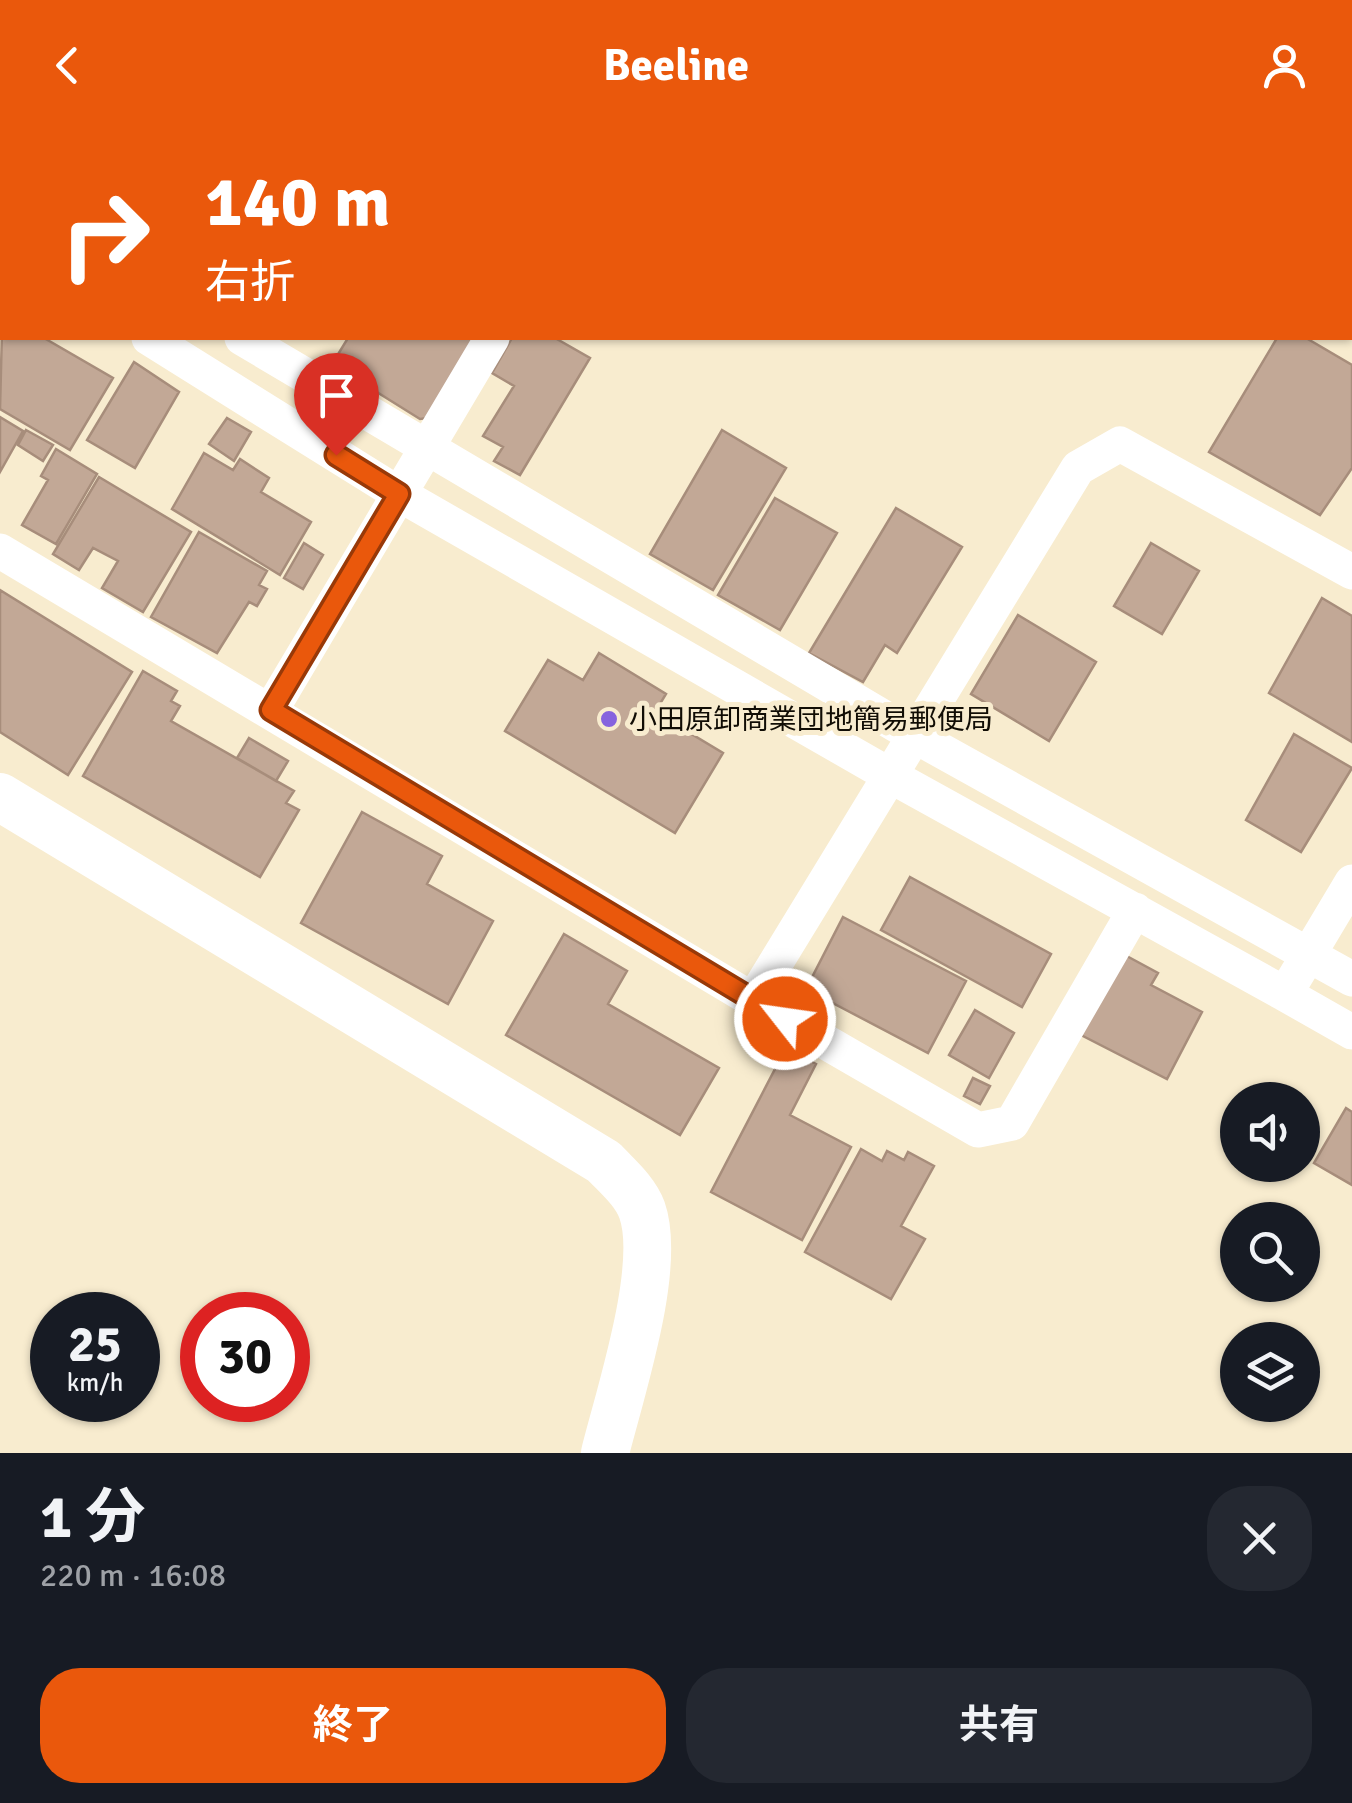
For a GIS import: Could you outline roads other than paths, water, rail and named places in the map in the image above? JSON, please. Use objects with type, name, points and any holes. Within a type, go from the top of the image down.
[{"type":"street","points":[[152,340],[399,494],[892,776],[1352,1032]]},
{"type":"street","points":[[245,340],[915,736],[1352,979]]},
{"type":"street","points":[[271,710],[491,340]]},
{"type":"street","points":[[753,1000],[1078,468],[1120,444],[1352,572]]},
{"type":"street","points":[[0,550],[978,1130],[1012,1123],[1135,910]]},
{"type":"street","points":[[0,797],[604,1162],[628,1186],[641,1208],[647,1230],[646,1260],[641,1305],[605,1453]]},
{"type":"street","points":[[1285,994],[1352,882]]},
{"type":"place","name":"小田原卸商業団地簡易郵便局","points":[[609,719]]}]
